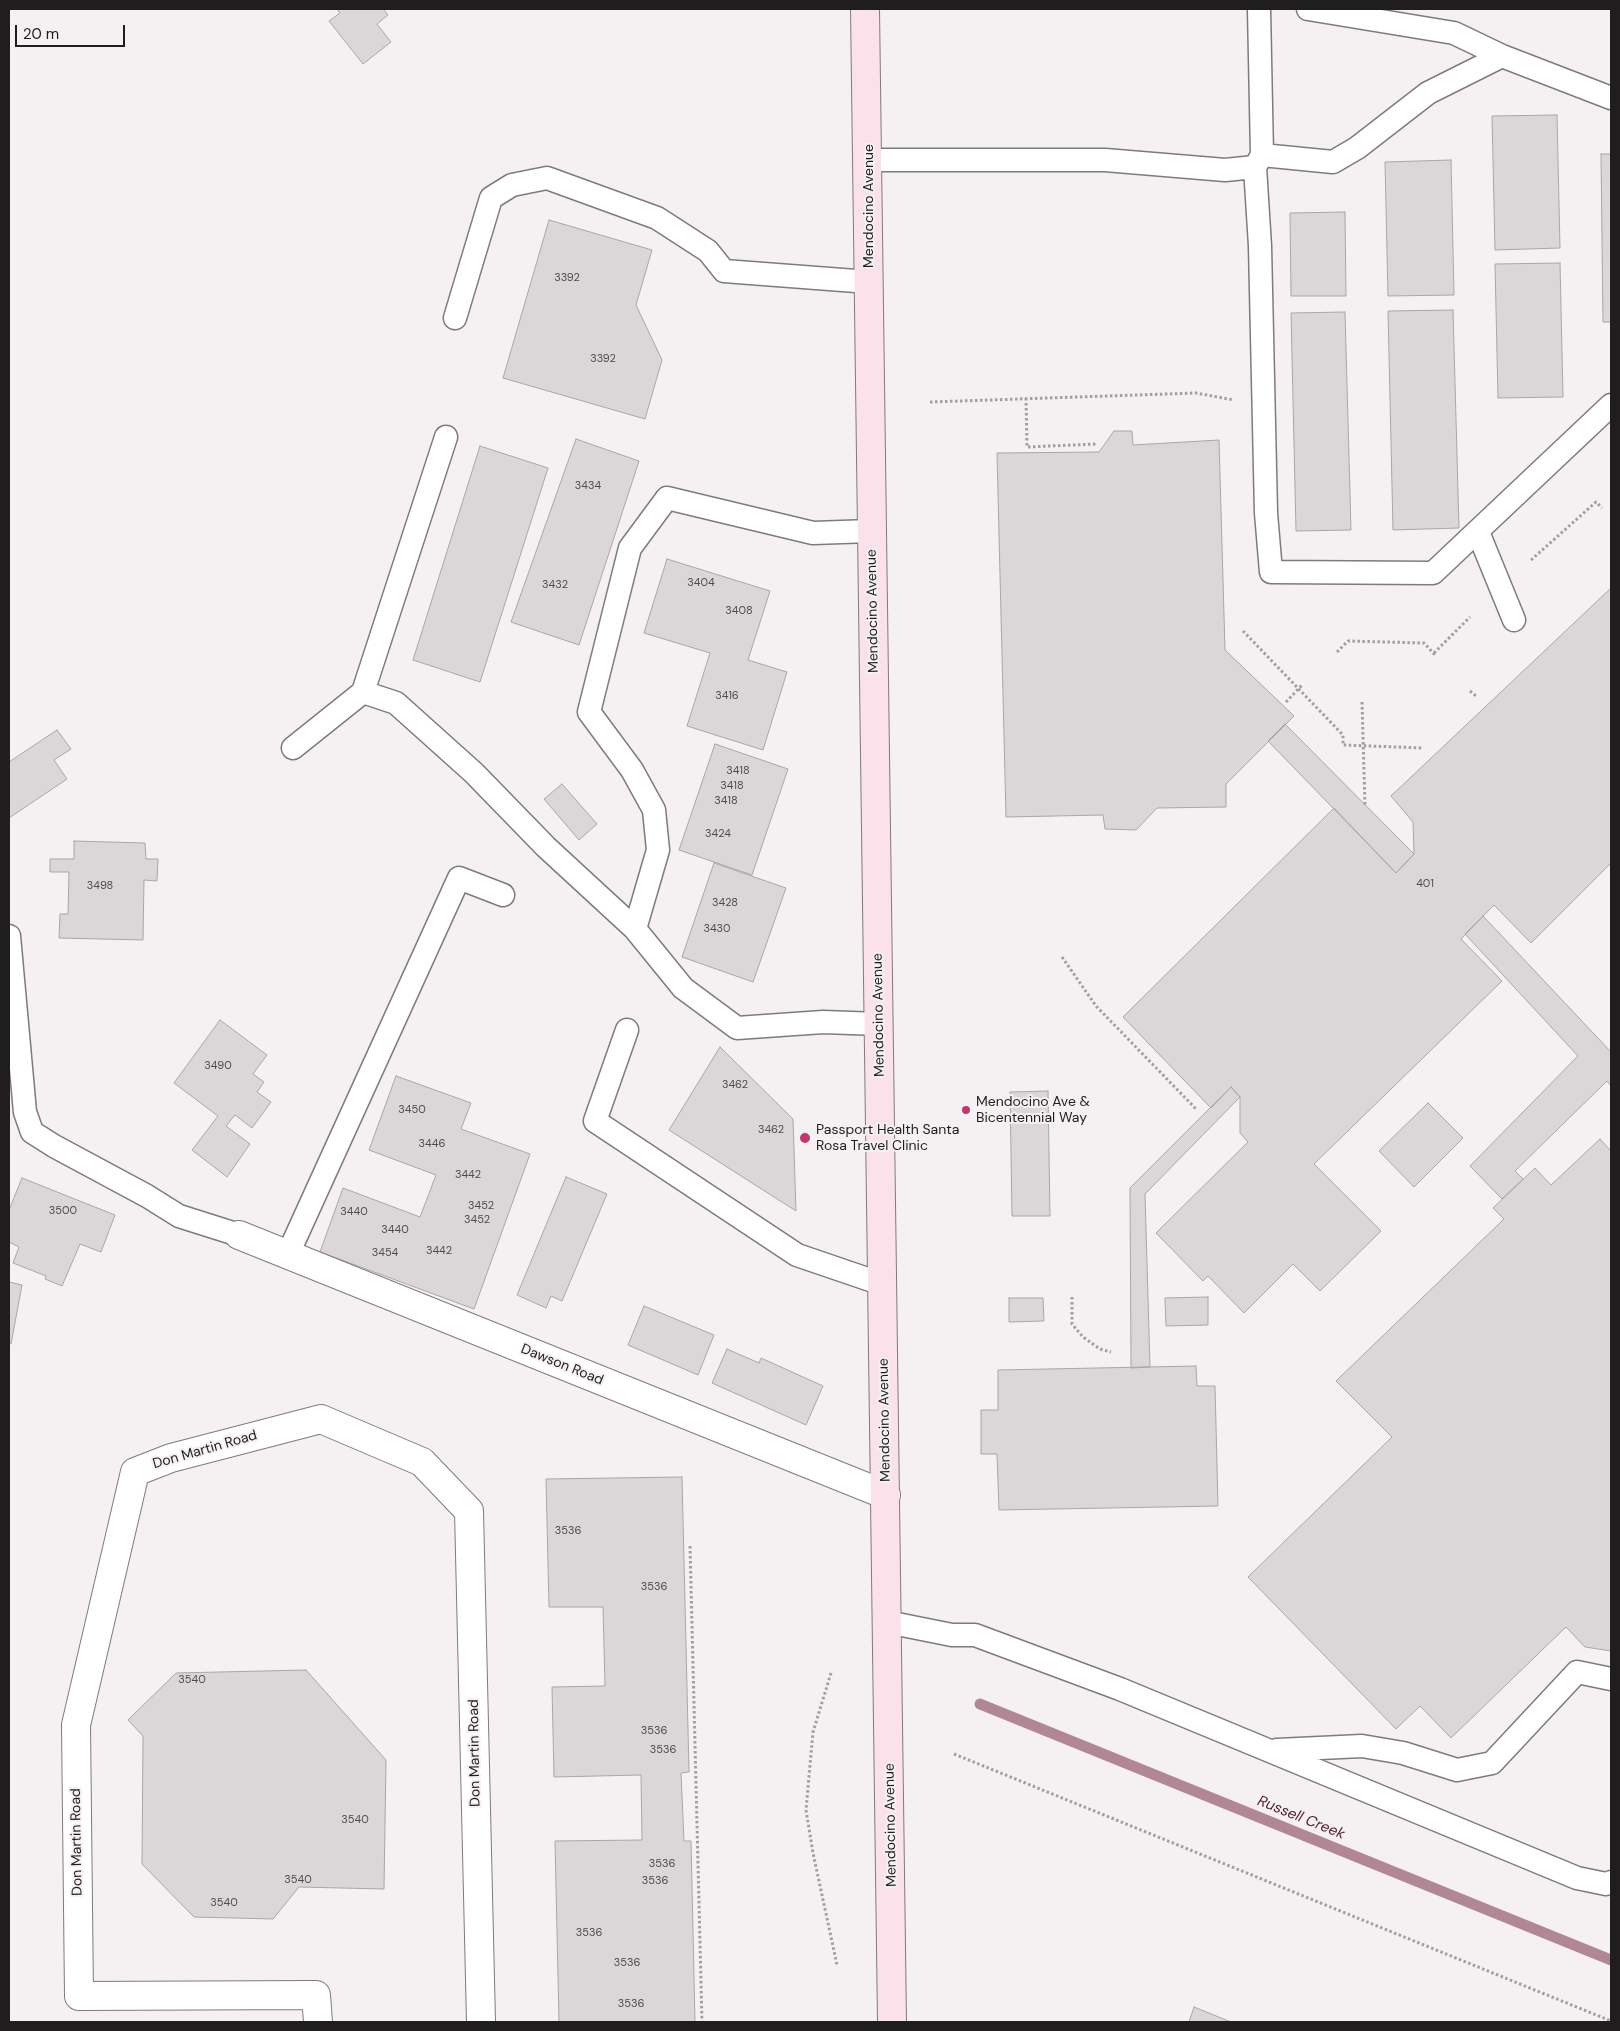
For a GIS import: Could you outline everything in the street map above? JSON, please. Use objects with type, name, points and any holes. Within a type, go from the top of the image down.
[{"type":"main road","name":"Mendocino Avenue","points":[[865,9],[869,160],[871,531],[892,2022]]},
{"type":"street","name":"Dawson Road","points":[[239,1235],[886,1495]]},
{"type":"street","name":"Don Martin Road","points":[[318,2022],[316,1995],[79,1996],[76,1725],[135,1472],[171,1458],[320,1419],[422,1462],[469,1511],[481,2022]]},
{"type":"lane","points":[[1259,9],[1260,246],[1266,513],[1271,572],[1433,573],[1611,405]]},
{"type":"lane","points":[[1308,9],[1454,33],[1502,56],[1611,98]]},
{"type":"lane","points":[[869,160],[1105,160],[1225,170],[1259,161],[1333,162],[1357,148],[1428,93],[1502,56]]},
{"type":"lane","points":[[455,318],[491,198],[512,185],[547,178],[657,218],[708,250],[724,271],[869,282]]},
{"type":"lane","points":[[293,748],[363,692],[446,437]]},
{"type":"lane","points":[[635,929],[658,850],[654,810],[632,770],[589,712],[630,548],[667,498],[813,533],[871,531]]},
{"type":"lane","points":[[1478,532],[1514,620]]},
{"type":"lane","points":[[363,692],[396,703],[474,773],[546,847],[635,929],[683,988],[737,1028],[823,1022],[879,1024]]},
{"type":"lane","points":[[288,1254],[459,878],[504,895]]},
{"type":"lane","points":[[9,936],[25,1112],[32,1132],[61,1151],[147,1196],[179,1216],[239,1235]]},
{"type":"lane","points":[[627,1030],[595,1121],[797,1255],[882,1284]]},
{"type":"lane","points":[[887,1622],[952,1635],[975,1635],[1120,1689],[1577,1878],[1606,1884],[1611,1882]]},
{"type":"lane","points":[[1270,1750],[1362,1746],[1403,1753],[1457,1770],[1492,1763],[1577,1672],[1611,1679]]},
{"type":"path","points":[[930,402],[1196,393],[1237,401]]},
{"type":"path","points":[[1026,398],[1027,447],[1096,444]]},
{"type":"path","points":[[1531,560],[1596,502],[1602,508]]},
{"type":"path","points":[[1337,652],[1348,641],[1424,643],[1435,654],[1470,617]]},
{"type":"path","points":[[1243,631],[1343,735],[1343,746],[1423,748]]},
{"type":"path","points":[[1286,702],[1303,684]]},
{"type":"path","points":[[1470,691],[1476,696]]},
{"type":"path","points":[[1362,702],[1366,805]]},
{"type":"path","points":[[1062,957],[1096,1006],[1196,1110]]},
{"type":"path","points":[[1072,1298],[1072,1324],[1083,1337],[1100,1349],[1110,1352]]},
{"type":"path","points":[[690,1546],[702,2022]]},
{"type":"path","points":[[831,1673],[813,1732],[806,1810],[813,1853],[837,1965]]},
{"type":"path","points":[[954,1754],[1611,2021]]},
{"type":"building","points":[[337,9],[383,9],[388,15],[377,24],[391,42],[363,64],[329,21],[340,13]]},
{"type":"building","points":[[1557,115],[1560,248],[1495,250],[1492,116]]},
{"type":"building","points":[[1601,154],[1611,154],[1611,322],[1603,322]]},
{"type":"building","points":[[1451,160],[1454,295],[1388,296],[1385,162]]},
{"type":"building","points":[[1345,212],[1346,296],[1291,296],[1290,213]]},
{"type":"building","points":[[549,220],[652,250],[636,305],[662,360],[645,419],[503,378]]},
{"type":"building","points":[[1560,263],[1563,397],[1498,398],[1495,264]]},
{"type":"building","points":[[1453,310],[1459,528],[1393,530],[1388,311]]},
{"type":"building","points":[[1345,312],[1351,530],[1296,531],[1291,313]]},
{"type":"building","points":[[1114,431],[1132,431],[1133,445],[1219,440],[1225,650],[1294,716],[1226,784],[1226,807],[1157,808],[1136,830],[1105,829],[1103,815],[1006,817],[997,453],[1099,452]]},
{"type":"building","points":[[576,439],[639,461],[579,645],[511,622]]},
{"type":"building","points":[[480,446],[548,468],[480,682],[413,660]]},
{"type":"building","points":[[667,559],[770,591],[748,660],[787,672],[763,750],[687,726],[710,653],[644,633]]},
{"type":"building","points":[[1611,588],[1611,863],[1531,943],[1494,905],[1461,939],[1502,981],[1314,1164],[1381,1231],[1320,1291],[1293,1264],[1244,1313],[1208,1276],[1203,1281],[1156,1233],[1248,1142],[1240,1133],[1240,1097],[1231,1087],[1211,1108],[1123,1017],[1334,808],[1396,873],[1414,854],[1413,822],[1391,796]]},
{"type":"building","points":[[1285,724],[1414,854],[1396,873],[1268,741]]},
{"type":"building","points":[[57,730],[71,749],[54,760],[67,779],[9,818],[9,762]]},
{"type":"building","points":[[715,744],[788,769],[752,875],[679,850]]},
{"type":"building","points":[[562,784],[597,824],[579,840],[544,799]]},
{"type":"building","points":[[74,841],[145,843],[146,859],[158,859],[157,881],[144,880],[143,940],[59,938],[60,914],[68,914],[69,872],[50,872],[50,859],[74,859]]},
{"type":"building","points":[[714,863],[786,888],[753,982],[682,957]]},
{"type":"building","points":[[1483,916],[1611,1052],[1611,1086],[1607,1081],[1515,1171],[1523,1179],[1502,1199],[1470,1166],[1578,1056],[1465,934]]},
{"type":"building","points":[[220,1020],[267,1055],[253,1074],[264,1082],[257,1092],[271,1102],[252,1128],[235,1115],[226,1126],[250,1144],[227,1177],[192,1150],[218,1116],[174,1083]]},
{"type":"building","points":[[720,1047],[793,1119],[796,1211],[669,1130]]},
{"type":"building","points":[[396,1076],[471,1103],[461,1129],[530,1154],[474,1309],[320,1252],[343,1188],[420,1217],[436,1175],[369,1150]]},
{"type":"building","points":[[1231,1087],[1240,1097],[1145,1194],[1150,1367],[1131,1368],[1130,1188]]},
{"type":"building","points":[[1048,1091],[1050,1216],[1012,1216],[1010,1092]]},
{"type":"building","points":[[1428,1103],[1463,1138],[1414,1187],[1379,1151]]},
{"type":"building","points":[[1600,1139],[1611,1151],[1611,1651],[1585,1647],[1566,1627],[1451,1738],[1420,1706],[1396,1729],[1248,1577],[1392,1437],[1336,1381],[1504,1219],[1493,1208],[1535,1168],[1551,1185]]},
{"type":"building","points":[[566,1177],[607,1194],[562,1301],[551,1296],[546,1308],[517,1295]]},
{"type":"building","points":[[22,1178],[115,1215],[101,1252],[80,1244],[62,1286],[45,1279],[46,1276],[13,1263],[19,1247],[9,1242],[9,1210]]},
{"type":"building","points":[[9,1282],[22,1285],[11,1344],[9,1343]]},
{"type":"building","points":[[1208,1297],[1208,1325],[1166,1326],[1165,1298]]},
{"type":"building","points":[[1009,1298],[1043,1298],[1044,1321],[1009,1322]]},
{"type":"building","points":[[644,1306],[714,1335],[698,1375],[628,1345]]},
{"type":"building","points":[[727,1349],[759,1363],[761,1358],[823,1386],[806,1425],[712,1383]]},
{"type":"building","points":[[1196,1366],[1197,1386],[1215,1386],[1218,1506],[999,1510],[997,1454],[981,1454],[981,1410],[998,1410],[998,1370]]},
{"type":"building","points":[[682,1477],[689,1772],[681,1773],[684,1841],[691,1841],[695,2022],[559,2022],[555,1841],[642,1840],[641,1775],[554,1777],[552,1687],[605,1686],[603,1607],[549,1607],[546,1479]]},
{"type":"building","points":[[306,1670],[386,1760],[384,1889],[299,1887],[273,1919],[194,1917],[142,1864],[143,1736],[128,1720],[176,1673]]},
{"type":"building","points":[[1194,2007],[1231,2022],[1189,2022]]},
{"type":"waterway","name":"Russell Creek","points":[[980,1704],[1611,1960]]},
{"type":"place","name":"Mendocino Ave & Bicentennial Way","points":[[966,1110]]},
{"type":"place","name":"Passport Health Santa Rosa Travel Clinic","points":[[805,1138]]}]
